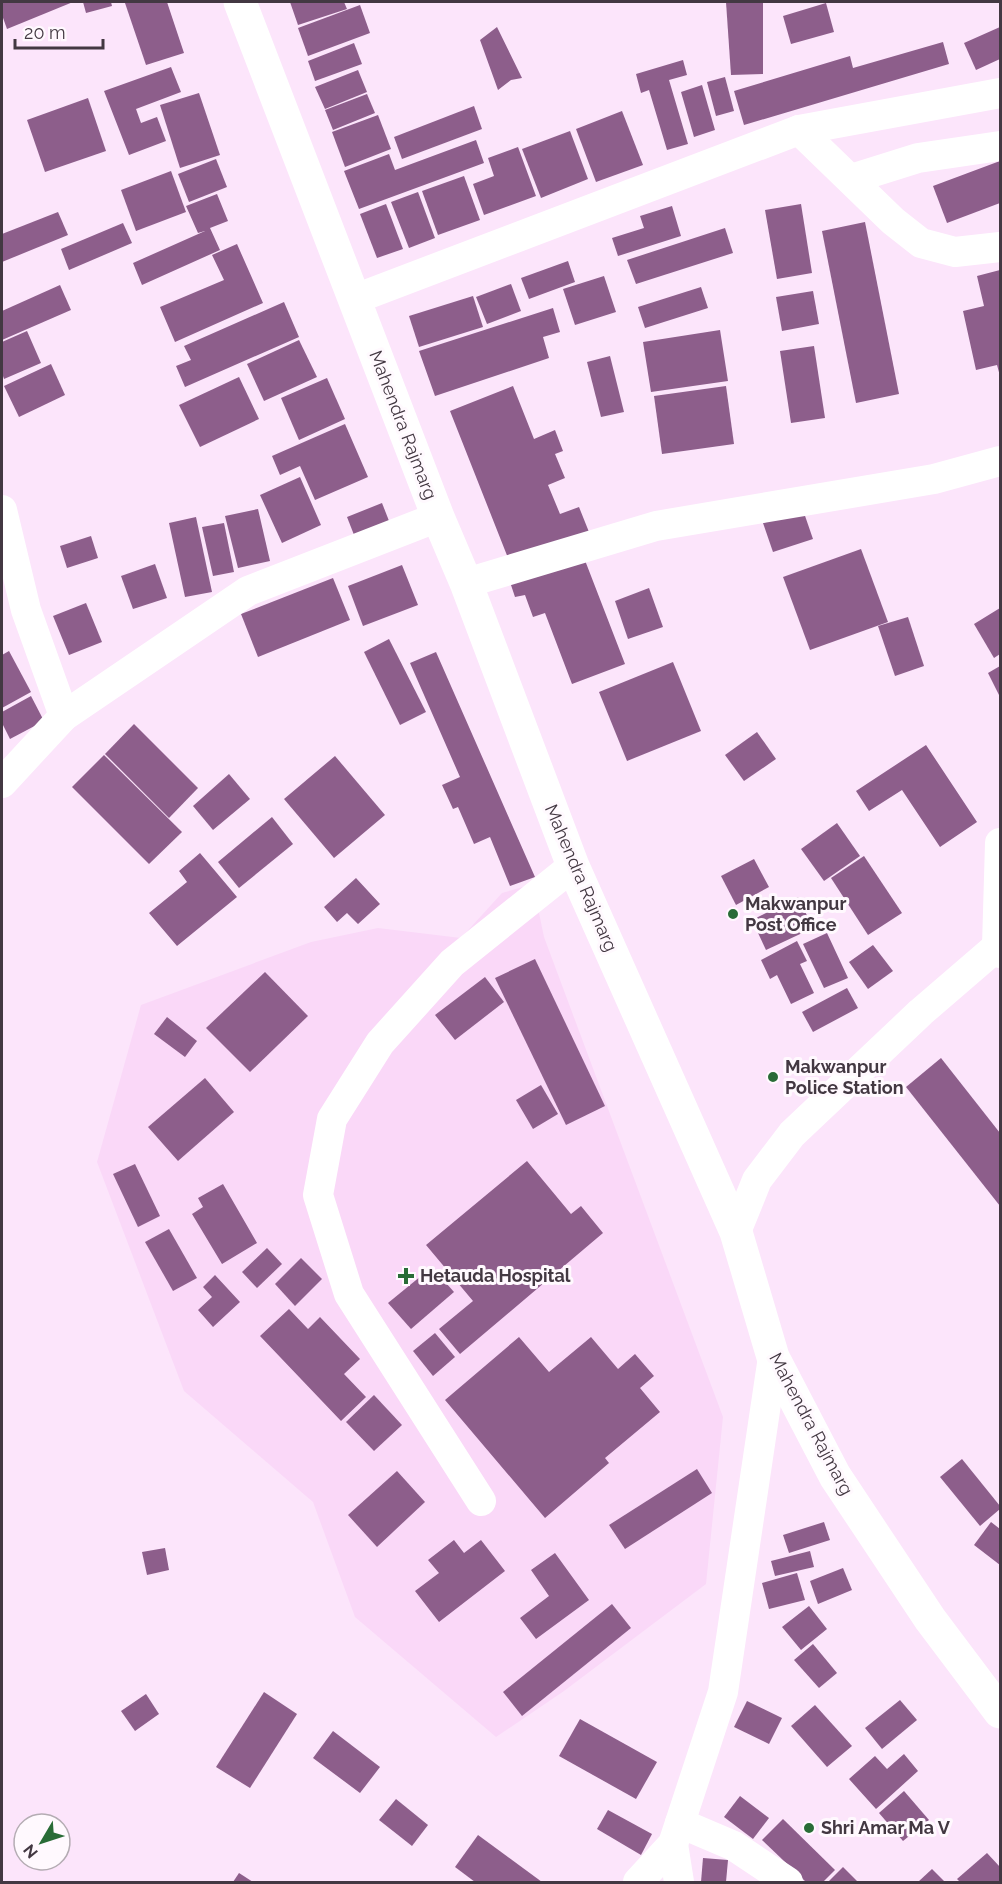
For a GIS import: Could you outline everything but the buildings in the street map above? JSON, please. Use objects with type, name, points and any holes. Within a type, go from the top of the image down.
[{"type":"highway","name":"Mahendra Rajmarg","points":[[240,2],[438,517],[466,583],[573,866],[736,1232],[773,1357],[835,1476],[930,1619],[1000,1712]]},
{"type":"street","points":[[355,299],[800,130],[1000,93]]},
{"type":"street","points":[[800,130],[893,221],[921,243],[955,252],[1000,247]]},
{"type":"street","points":[[851,179],[918,158],[1000,146]]},
{"type":"street","points":[[466,583],[656,526],[934,479],[1000,461]]},
{"type":"street","points":[[2,510],[26,610],[64,716]]},
{"type":"street","points":[[2,783],[64,716],[248,591],[438,517]]},
{"type":"street","points":[[736,1232],[758,1180],[792,1134],[921,1012],[1000,948],[1000,843]]},
{"type":"street","points":[[481,1501],[349,1294],[318,1195],[332,1119],[380,1043],[453,963],[573,866]]},
{"type":"street","points":[[638,1882],[676,1834],[723,1692],[773,1357]]},
{"type":"street","points":[[676,1834],[678,1882]]},
{"type":"street","points":[[676,1834],[734,1846],[788,1882]]},
{"type":"shaded area","name":"Hetauda Hospital","points":[[533,884],[544,937],[723,1417],[706,1584],[564,1691],[496,1737],[355,1617],[313,1502],[184,1391],[97,1162],[141,1005],[311,942],[378,928],[461,938],[502,893]]},
{"type":"place","name":"Makwanpur Post Office","points":[[733,914]]},
{"type":"place","name":"Makwanpur Police Station","points":[[773,1077]]},
{"type":"place","name":"Hetauda Hospital","points":[[406,1276]]},
{"type":"place","name":"Shri Amar Ma V","points":[[809,1828]]}]
